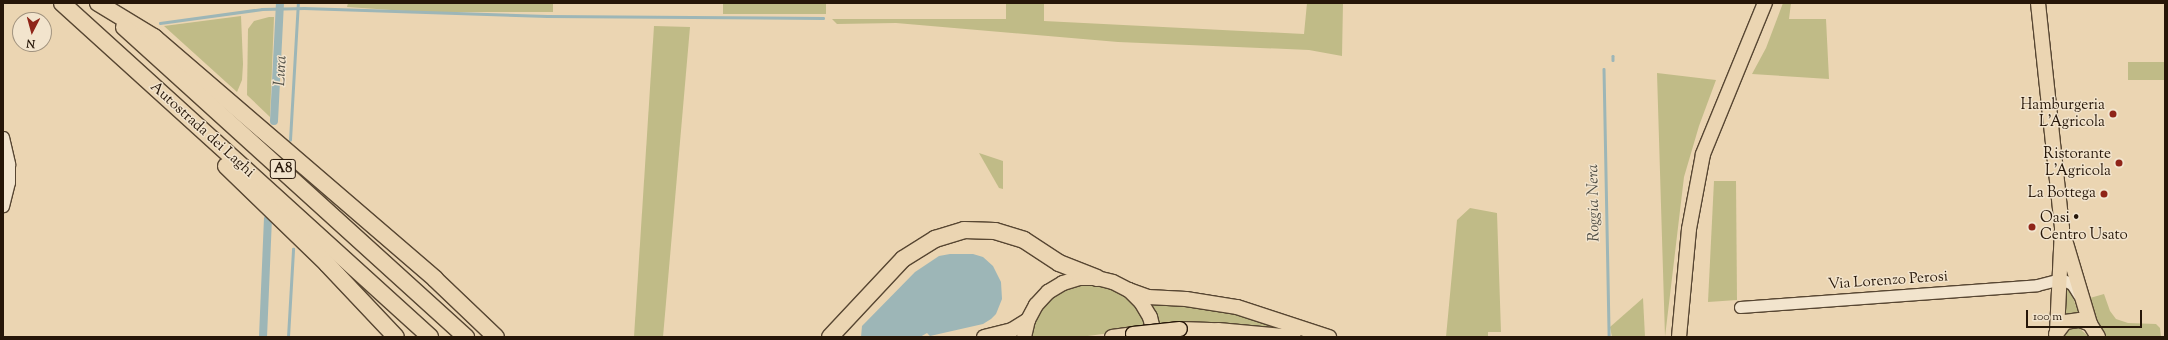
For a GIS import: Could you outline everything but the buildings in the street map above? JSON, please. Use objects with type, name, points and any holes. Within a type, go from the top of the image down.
[{"type":"highway","name":"Autostrada dei Laghi","points":[[62,3],[430,337]]},
{"type":"highway","name":"Autostrada dei Laghi","points":[[98,3],[466,337]]},
{"type":"highway","points":[[98,3],[154,36],[429,274],[496,337]]},
{"type":"highway","points":[[203,132],[224,164],[327,264],[396,337]]},
{"type":"highway","points":[[830,337],[903,259],[935,239],[964,230],[995,231],[1024,240],[1059,263],[1097,278]]},
{"type":"main road","points":[[1679,337],[1689,229],[1703,154],[1764,3]]},
{"type":"main road","points":[[2038,3],[2062,229],[2061,279],[2056,334]]},
{"type":"main road","points":[[2062,229],[2086,306],[2090,324],[2098,337]]},
{"type":"main road","points":[[1024,337],[1028,320],[1036,305],[1048,292],[1063,283],[1079,278],[1097,278],[1113,282],[1129,290],[1148,296],[1186,299],[1237,308],[1329,337]]},
{"type":"main road","points":[[1129,290],[1141,302],[1150,317],[1155,337]]},
{"type":"main road","points":[[2056,334],[2072,319],[2090,324]]},
{"type":"main road","points":[[984,337],[1012,330],[1028,320]]},
{"type":"main road","points":[[1112,337],[1180,329],[1218,330],[1294,337]]},
{"type":"street","points":[[3,136],[9,164],[9,182],[3,206]]},
{"type":"street","points":[[2061,279],[2076,288],[2086,306]]},
{"type":"street","name":"Via Lorenzo Perosi","points":[[1740,307],[2037,285],[2061,279]]},
{"type":"street","points":[[2037,285],[2051,291],[2059,305]]},
{"type":"shaded area","points":[[348,3],[553,3],[553,12],[421,12],[347,7]]},
{"type":"shaded area","points":[[723,3],[826,3],[826,14],[723,14]]},
{"type":"shaded area","points":[[1006,3],[1044,3],[1044,21],[1304,34],[1307,3],[1343,3],[1342,56],[1309,50],[1118,42],[896,23],[837,24],[832,19],[1006,19]]},
{"type":"shaded area","points":[[1783,3],[1791,3],[1789,19],[1826,19],[1829,79],[1752,74],[1766,48]]},
{"type":"shaded area","points":[[241,16],[243,64],[242,80],[237,92],[164,26]]},
{"type":"shaded area","points":[[274,17],[270,117],[247,95],[248,29],[254,21]]},
{"type":"shaded area","points":[[654,26],[690,27],[663,337],[634,337]]},
{"type":"shaded area","points":[[2128,62],[2165,62],[2165,80],[2128,80]]},
{"type":"shaded area","points":[[1657,73],[1716,80],[1699,126],[1684,177],[1665,337]]},
{"type":"shaded area","points":[[979,153],[1003,161],[1003,189],[999,188]]},
{"type":"shaded area","points":[[1714,181],[1736,181],[1737,300],[1708,302]]},
{"type":"shaded area","points":[[1470,208],[1497,213],[1501,332],[1488,332],[1488,337],[1446,337],[1457,220]]},
{"type":"shaded area","points":[[1084,284],[1103,285],[1120,292],[1131,300],[1149,328],[1080,337],[1031,337],[1034,323],[1048,301],[1061,291]]},
{"type":"shaded area","points":[[2066,287],[2071,292],[2077,309],[2083,314],[2063,316]]},
{"type":"shaded area","points":[[2104,294],[2110,311],[2116,319],[2128,323],[2156,324],[2160,328],[2161,337],[2102,337],[2092,310],[2090,298]]},
{"type":"shaded area","points":[[1643,298],[1645,337],[1612,337],[1610,327]]},
{"type":"shaded area","points":[[1149,301],[1222,307],[1290,332],[1159,327]]},
{"type":"shaded area","points":[[2078,327],[2089,337],[2062,337],[2067,329]]},
{"type":"water","points":[[950,254],[973,254],[983,257],[993,266],[1001,282],[1002,299],[996,314],[991,319],[983,324],[930,336],[927,333],[920,337],[861,337],[862,326],[915,272],[939,256]]},
{"type":"waterway","points":[[274,121],[280,3]]},
{"type":"waterway","name":"Lura","points":[[290,140],[298,3]]},
{"type":"waterway","points":[[160,23],[262,9],[304,8],[547,16],[823,18]]},
{"type":"waterway","name":"Roggia Nera","points":[[1604,69],[1609,337]]},
{"type":"waterway","points":[[263,337],[268,219]]},
{"type":"waterway","name":"Lura","points":[[288,337],[293,249]]},
{"type":"place","name":"Hamburgeria L'Agricola","points":[[2113,114]]},
{"type":"place","name":"Ristorante L'Agricola","points":[[2119,163]]},
{"type":"place","name":"La Bottega","points":[[2104,194]]},
{"type":"place","name":"Oasi • Centro Usato","points":[[2032,227]]}]
